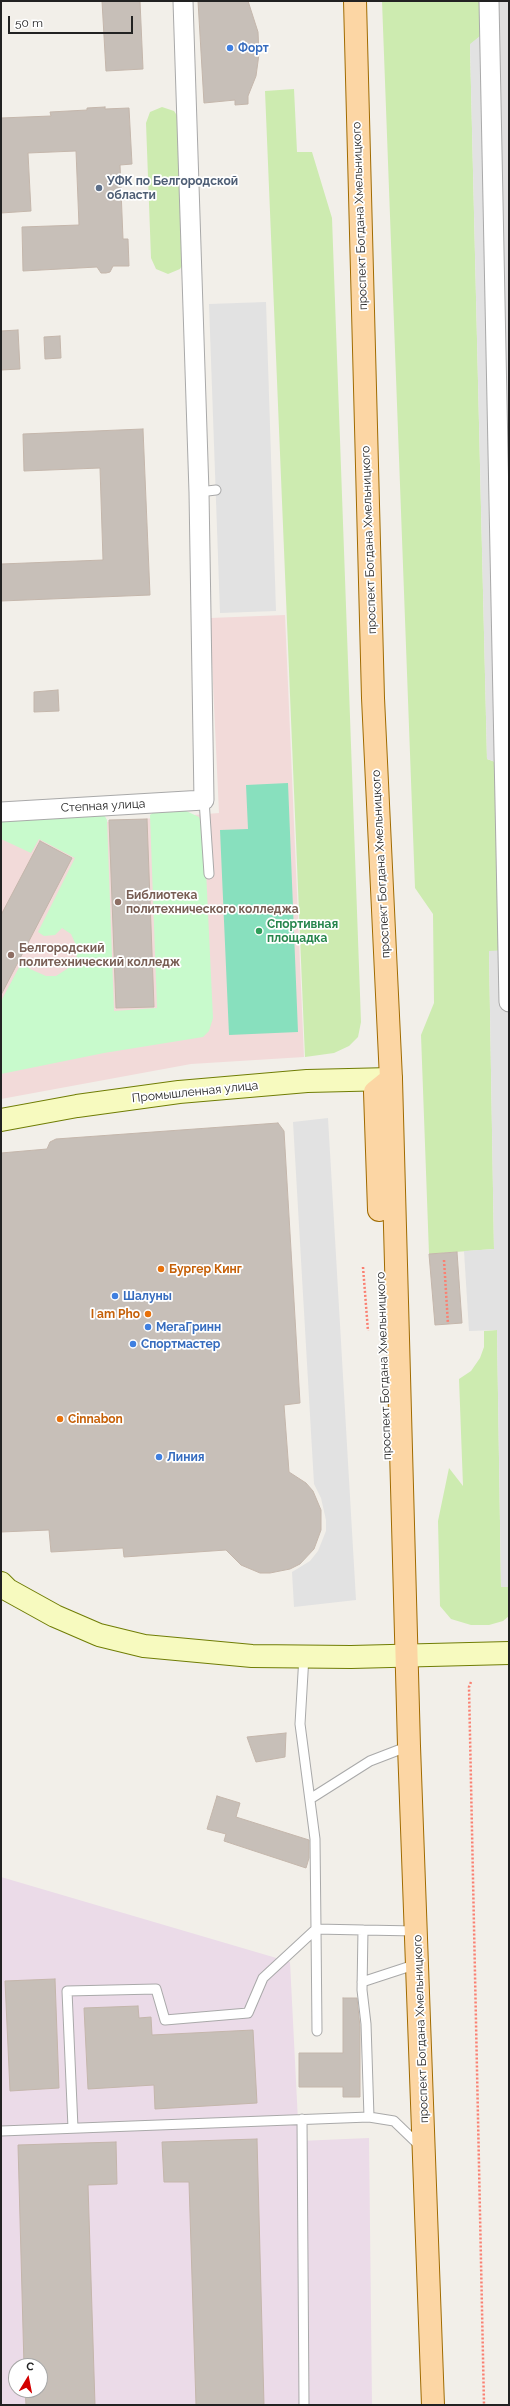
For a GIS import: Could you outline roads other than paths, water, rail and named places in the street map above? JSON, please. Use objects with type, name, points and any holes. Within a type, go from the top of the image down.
[{"type":"main road","name":"проспект Богдана Хмельницкого","points":[[355,1],[373,698],[391,1078],[409,1746],[417,1931],[433,2405]]},
{"type":"street","points":[[183,1],[207,491],[204,800]]},
{"type":"street","points":[[489,1],[509,1002]]},
{"type":"street","name":"Степная улица","points":[[1,812],[204,800]]},
{"type":"street","name":"Промышленная улица","points":[[1,1120],[77,1106],[179,1092],[308,1081],[391,1078]]},
{"type":"street","points":[[1,1583],[8,1590],[54,1616],[99,1634],[144,1646],[252,1656],[304,1655],[351,1657],[407,1654],[509,1653]]},
{"type":"lane","points":[[204,800],[209,874]]},
{"type":"lane","points":[[304,1655],[300,1724],[316,1839],[317,2031]]},
{"type":"lane","points":[[310,1799],[370,1761],[409,1746]]},
{"type":"lane","points":[[73,2128],[67,1991],[156,1989],[165,2020],[248,2013],[263,1978],[316,1929],[417,1931]]},
{"type":"lane","points":[[364,1930],[362,1982],[366,2024],[369,2117]]},
{"type":"lane","points":[[362,1982],[418,1964]]},
{"type":"lane","points":[[1,2131],[369,2117],[394,2121],[425,2151]]},
{"type":"lane","points":[[302,2119],[304,2405]]},
{"type":"place","name":"Форт","points":[[230,48]]},
{"type":"place","name":"УФК по Белгородской области","points":[[99,188]]},
{"type":"place","name":"Библиотека политехнического колледжа","points":[[118,902]]},
{"type":"place","name":"Спортивная площадка","points":[[259,931]]},
{"type":"place","name":"Белгородский политехнический колледж","points":[[11,955]]},
{"type":"place","name":"Бургер Кинг","points":[[161,1269]]},
{"type":"place","name":"Шалуны","points":[[115,1296]]},
{"type":"place","name":"I am Pho","points":[[148,1314]]},
{"type":"place","name":"МегаГринн","points":[[148,1327]]},
{"type":"place","name":"Спортмастер","points":[[133,1344]]},
{"type":"place","name":"Cinnabon","points":[[60,1419]]},
{"type":"place","name":"Линия","points":[[159,1457]]}]
